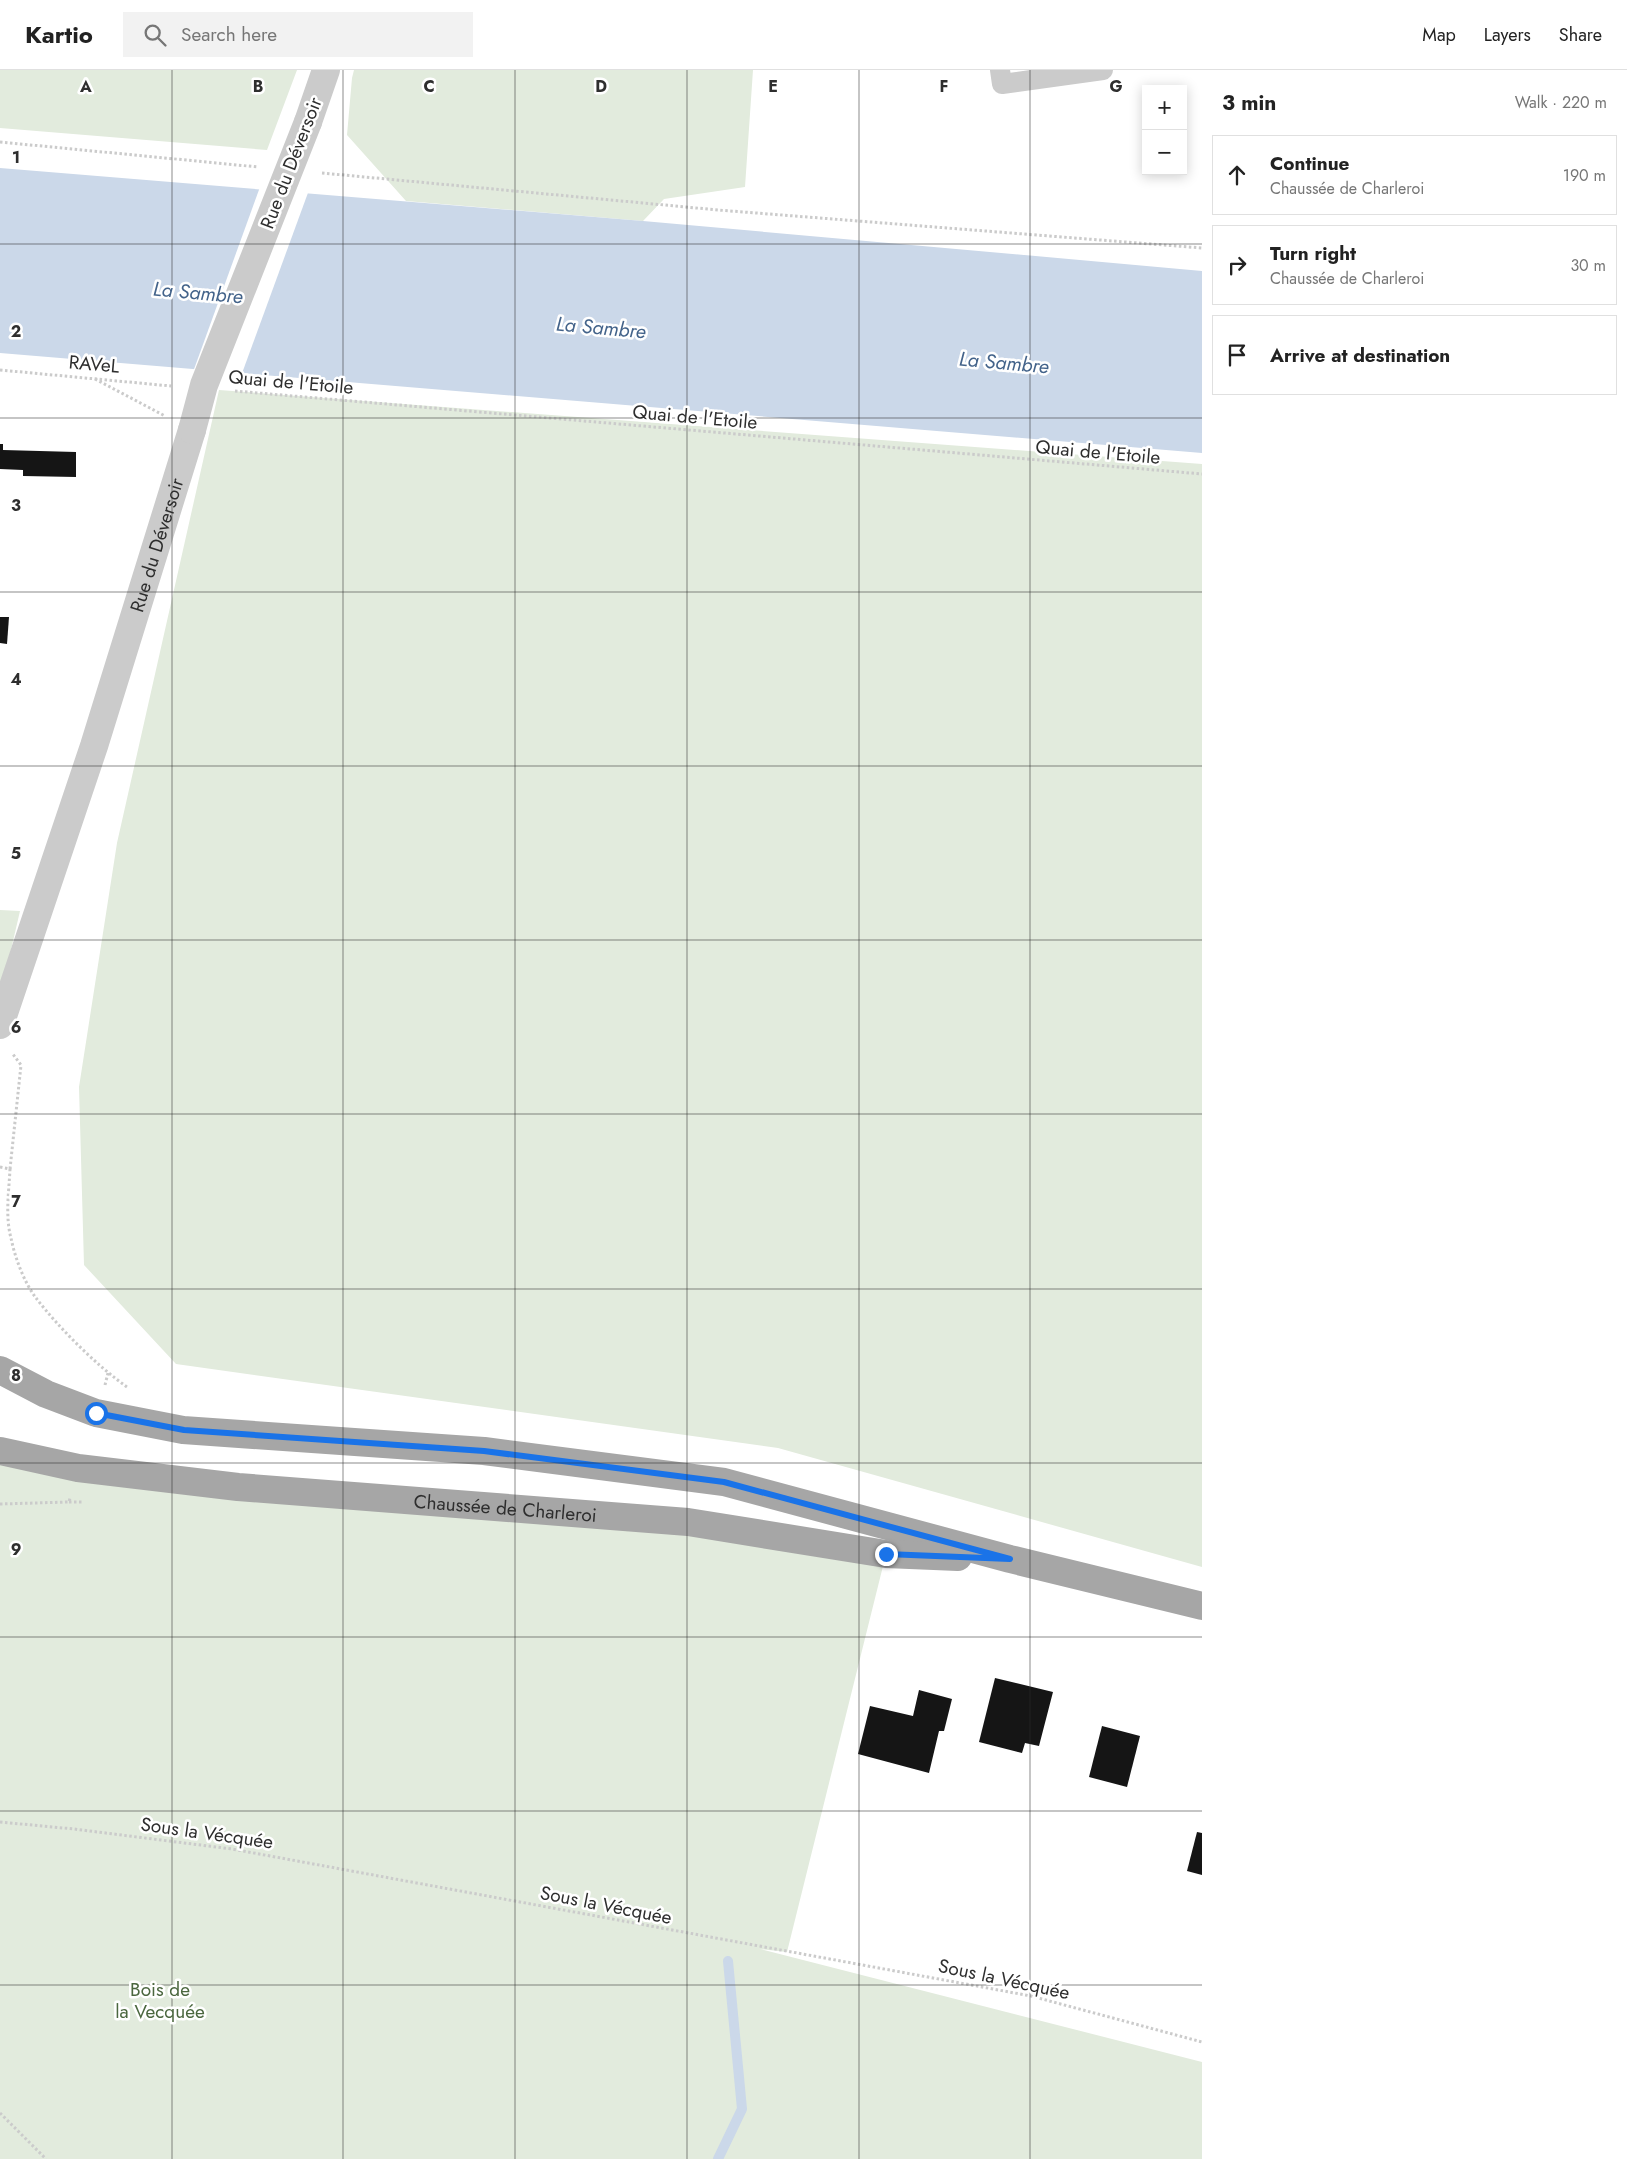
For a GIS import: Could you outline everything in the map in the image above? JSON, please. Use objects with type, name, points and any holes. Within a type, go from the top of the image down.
[{"type":"main road","name":"Chaussée de Charleroi","points":[[0,1370],[46,1394],[96,1413],[184,1430],[484,1451],[724,1482],[1010,1559],[1202,1606]]},
{"type":"main road","name":"Chaussée de Charleroi","points":[[0,1451],[78,1468],[238,1487],[688,1522],[886,1554],[1010,1559]]},
{"type":"street","name":"Rue du Déversoir","points":[[0,1025],[94,746],[192,430],[204,385],[308,122],[326,70]]},
{"type":"lane","points":[[1000,70],[1002,84],[1102,70]]},
{"type":"path","points":[[0,142],[261,168]]},
{"type":"path","points":[[320,173],[718,210],[1202,248]]},
{"type":"path","name":"RAVeL","points":[[0,370],[176,386]]},
{"type":"path","points":[[93,378],[192,430]]},
{"type":"path","name":"Quai de l'Etoile","points":[[229,391],[1202,474]]},
{"type":"path","points":[[10,1052],[21,1066],[10,1169],[8,1205],[10,1237],[20,1267],[36,1297],[108,1374]]},
{"type":"path","points":[[0,1167],[10,1169]]},
{"type":"path","points":[[0,1504],[69,1502],[78,1468]]},
{"type":"path","name":"Sous la Vécquée","points":[[0,1822],[74,1829],[242,1851],[1031,1996],[1202,2042]]},
{"type":"path","points":[[0,2112],[46,2159]]},
{"type":"green space","points":[[0,70],[297,70],[267,150],[0,128]]},
{"type":"green space","points":[[354,70],[753,70],[745,187],[664,199],[643,221],[406,201],[347,135]]},
{"type":"green space","points":[[219,390],[1202,464],[1202,1567],[778,1448],[176,1364],[84,1265],[79,1087],[117,843]]},
{"type":"green space","points":[[0,910],[20,911],[0,997]]},
{"type":"green space","name":"Bois de la Vecquée","points":[[0,1450],[886,1554],[787,1952],[760,1949],[1202,2062],[1202,2159],[0,2159]]},
{"type":"water","name":"La Sambre","points":[[0,168],[643,221],[1202,271],[1202,453],[0,353]]},
{"type":"pier","points":[[260,187],[309,190],[241,376],[193,372]]},
{"type":"building","points":[[0,444],[3,444],[3,450],[76,452],[76,477],[23,476],[23,470],[0,469]]},
{"type":"building","points":[[0,617],[9,617],[7,644],[0,643]]},
{"type":"building","points":[[995,1678],[1053,1692],[1039,1746],[1025,1743],[1022,1753],[979,1742]]},
{"type":"building","points":[[919,1690],[952,1699],[944,1731],[939,1731],[929,1773],[858,1754],[870,1706],[913,1716]]},
{"type":"building","points":[[1102,1726],[1140,1736],[1127,1787],[1089,1777]]},
{"type":"building","points":[[1197,1832],[1202,1833],[1202,1875],[1187,1871]]},
{"type":"waterway","points":[[718,2159],[742,2109],[728,1961]]},
{"type":"route","points":[[96,1413],[184,1430],[484,1451],[724,1482],[1010,1559],[886,1554]]}]
